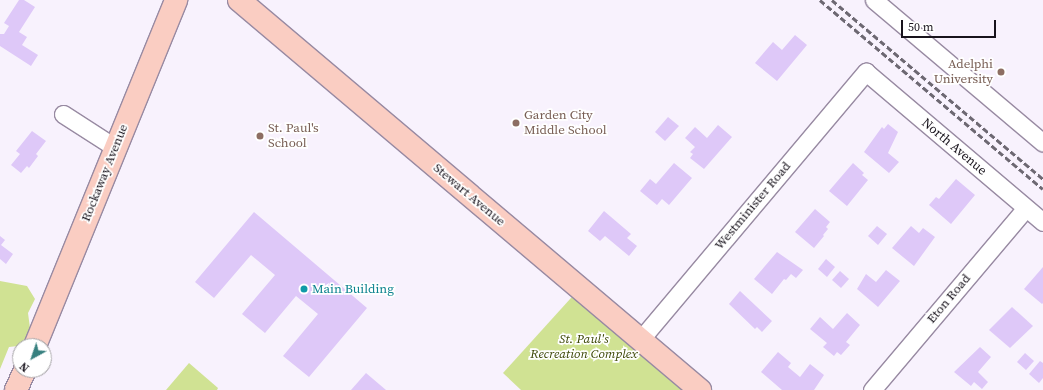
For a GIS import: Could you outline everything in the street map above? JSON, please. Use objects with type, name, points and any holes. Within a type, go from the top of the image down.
[{"type":"main road","name":"Rockaway Avenue","points":[[38,338],[176,0]]},
{"type":"main road","name":"Stewart Avenue","points":[[239,0],[700,390]]},
{"type":"main road","points":[[16,390],[21,378]]},
{"type":"street","points":[[874,0],[1043,143]]},
{"type":"street","name":"Westminister Road","points":[[640,340],[866,72]]},
{"type":"street","name":"North Avenue","points":[[866,72],[1043,222]]},
{"type":"street","points":[[63,114],[116,148]]},
{"type":"street","name":"Eton Road","points":[[872,390],[1026,208]]},
{"type":"green space","points":[[0,281],[27,286],[35,299],[28,313],[30,328],[27,337],[12,338],[12,347],[9,347],[0,369]]},
{"type":"green space","name":"St. Paul's Recreation Complex","points":[[580,288],[700,390],[521,390],[503,373]]},
{"type":"green space","points":[[189,363],[218,388],[217,390],[166,390]]},
{"type":"building","points":[[19,0],[24,0],[35,7],[19,32],[27,37],[22,45],[38,55],[31,66],[0,46],[0,34],[4,34],[9,26],[4,23]]},
{"type":"building","points":[[795,35],[807,45],[777,81],[755,63],[773,42],[782,50]]},
{"type":"building","points":[[668,117],[679,126],[665,141],[655,132]]},
{"type":"building","points":[[888,124],[898,132],[888,153],[899,162],[889,173],[864,152],[882,127],[884,129]]},
{"type":"building","points":[[718,125],[732,137],[704,169],[690,158],[693,154],[690,152],[695,147],[685,138],[695,127],[707,138]]},
{"type":"building","points":[[32,131],[46,141],[36,154],[38,156],[29,168],[27,166],[21,173],[11,165],[20,154],[16,151]]},
{"type":"building","points":[[674,163],[692,178],[669,205],[662,199],[657,205],[640,191],[650,179],[656,184]]},
{"type":"building","points":[[853,163],[864,173],[862,175],[868,180],[847,206],[829,191]]},
{"type":"building","points":[[956,179],[975,195],[951,224],[929,205],[936,197],[939,199]]},
{"type":"building","points":[[815,209],[830,222],[826,227],[828,229],[823,235],[824,236],[814,248],[795,232]]},
{"type":"building","points":[[604,211],[631,234],[627,238],[637,246],[629,256],[605,236],[600,241],[588,231]]},
{"type":"building","name":"Main Building","points":[[254,212],[367,308],[309,377],[283,356],[318,314],[296,296],[265,333],[242,314],[275,275],[251,255],[214,298],[195,282]]},
{"type":"building","points":[[877,226],[887,234],[878,245],[868,236]]},
{"type":"building","points":[[911,226],[919,233],[923,228],[935,237],[914,266],[892,248]]},
{"type":"building","points":[[0,236],[5,240],[1,245],[13,254],[6,264],[0,259]]},
{"type":"building","points":[[777,252],[803,270],[796,278],[791,274],[786,280],[784,279],[772,294],[754,279]]},
{"type":"building","points":[[826,259],[835,267],[827,277],[818,269]]},
{"type":"building","points":[[1043,267],[1043,303],[1042,304],[1024,289]]},
{"type":"building","points":[[886,270],[900,281],[878,307],[857,289],[866,274],[876,282]]},
{"type":"building","points":[[840,271],[849,279],[841,288],[832,280]]},
{"type":"building","points":[[740,291],[772,321],[762,332],[757,327],[755,329],[729,304]]},
{"type":"building","points":[[1012,307],[1033,326],[1010,348],[989,330]]},
{"type":"building","points":[[847,313],[860,325],[846,342],[850,345],[841,355],[837,352],[834,356],[823,347],[827,343],[810,329],[820,317],[833,329]]},
{"type":"building","points":[[980,347],[991,357],[978,372],[988,382],[982,389],[974,382],[971,386],[954,372]]},
{"type":"building","points":[[778,352],[791,363],[788,367],[800,377],[810,364],[824,375],[814,390],[782,390],[761,372]]},
{"type":"building","points":[[1025,353],[1034,361],[1026,370],[1017,362]]},
{"type":"building","points":[[1040,361],[1043,363],[1043,378],[1039,383],[1029,374]]},
{"type":"building","points":[[366,373],[386,390],[351,390]]},
{"type":"railway","points":[[820,0],[1043,189]]},
{"type":"railway","points":[[832,0],[1043,179]]},
{"type":"place","name":"Adelphi University","points":[[1001,72]]},
{"type":"place","name":"Garden City Middle School","points":[[516,123]]},
{"type":"place","name":"St. Paul's School","points":[[260,136]]},
{"type":"place","name":"Main Building","points":[[304,289]]}]
